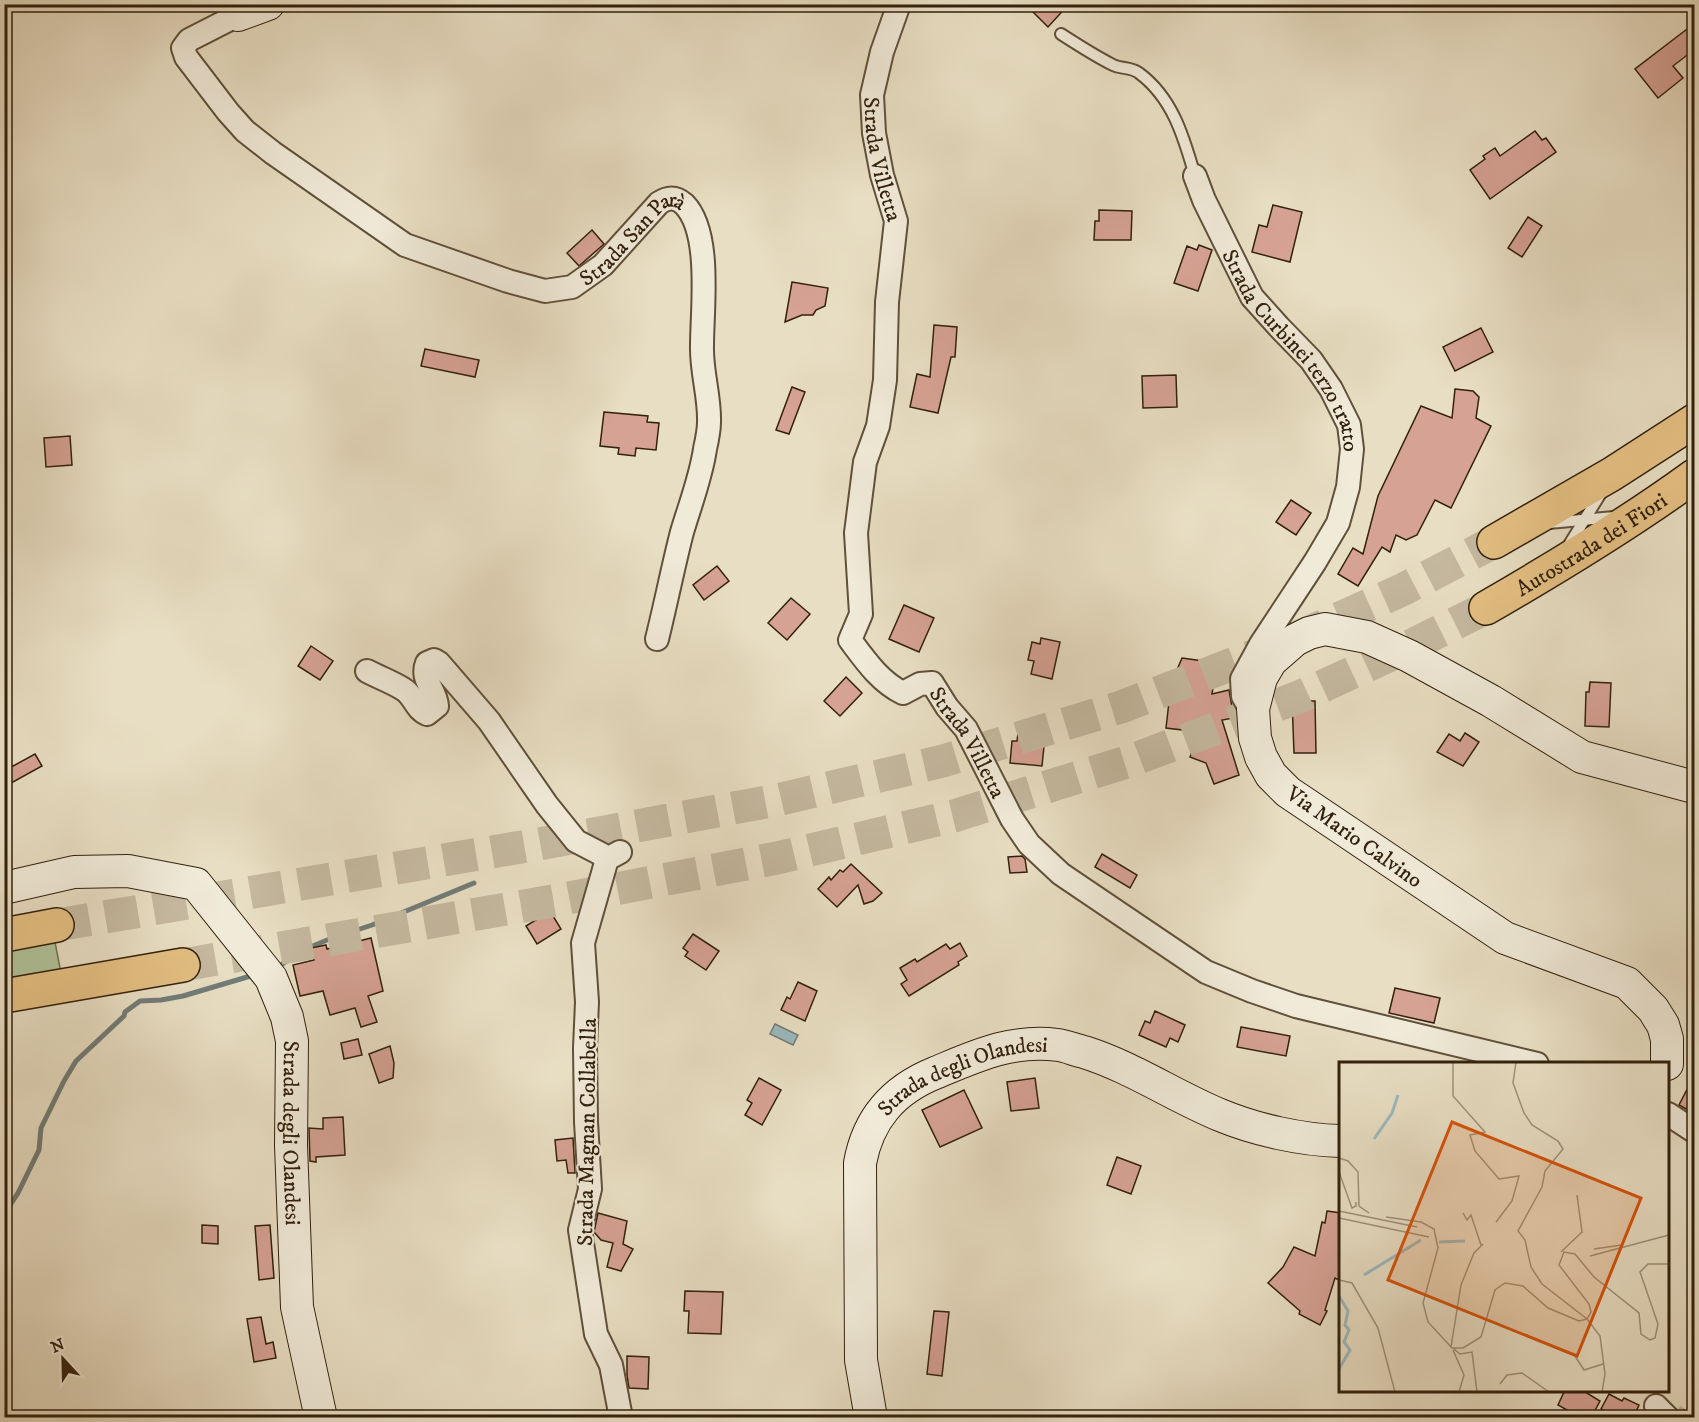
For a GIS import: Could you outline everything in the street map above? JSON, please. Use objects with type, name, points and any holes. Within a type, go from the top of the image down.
[{"type":"highway","points":[[1494,542],[1612,474],[1695,421]]},
{"type":"highway","name":"Autostrada dei Fiori","points":[[1486,608],[1553,569],[1685,483]]},
{"type":"highway","points":[[4,935],[57,925]]},
{"type":"highway","points":[[4,996],[183,965]]},
{"type":"street","points":[[238,15],[268,4]]},
{"type":"street","name":"Strada Villetta","points":[[899,4],[882,52],[872,95],[874,133],[882,174],[896,221],[886,313],[885,380],[878,426],[866,462],[856,533],[861,614],[850,640],[880,677],[895,689],[903,693],[920,684],[933,683],[947,707],[966,729],[1012,819],[1029,844],[1060,874],[1206,972],[1296,1006],[1529,1062]]},
{"type":"street","name":"Strada San Parà","points":[[238,15],[189,40],[183,48],[186,57],[245,131],[405,245],[545,291],[572,287],[603,265],[659,203],[667,198],[675,198],[686,207],[695,223],[702,263],[704,293],[701,348],[709,422],[705,452],[682,534],[657,639]]},
{"type":"street","name":"Strada Curbinei terzo tratto","points":[[1195,176],[1208,209],[1252,297],[1311,360],[1331,389],[1349,425],[1352,449],[1348,487],[1338,523],[1261,644],[1242,679],[1243,696],[1253,709]]},
{"type":"street","name":"Via Mario Calvino","points":[[1667,1062],[1667,1039],[1663,1025],[1653,1009],[1627,983],[1504,938],[1288,792],[1271,775],[1261,757],[1255,738],[1253,709],[1261,678],[1271,661],[1295,640],[1325,629],[1344,631],[1367,637],[1409,656],[1491,701],[1582,756],[1695,787]]},
{"type":"street","name":"Strada Magnan Collabella","points":[[367,671],[409,693],[420,711],[427,714],[437,706],[437,698],[426,680],[426,667],[434,660],[439,663],[489,721],[546,805],[576,841],[601,854],[613,856],[583,943],[587,1002],[586,1080],[590,1189],[580,1230],[596,1334],[611,1365],[621,1418]]},
{"type":"street","name":"Strada degli Olandesi","points":[[4,888],[74,872],[128,871],[199,885],[271,978],[287,1017],[292,1041],[291,1145],[297,1307],[321,1418]]},
{"type":"street","name":"Strada degli Olandesi","points":[[871,1418],[861,1359],[860,1163],[863,1147],[872,1125],[893,1099],[916,1081],[986,1052],[1029,1045],[1059,1045],[1098,1057],[1231,1119],[1261,1129],[1339,1141]]},
{"type":"street","points":[[1669,1115],[1695,1131]]},
{"type":"lane","name":"Strada Curbinei terzo tratto","points":[[1061,34],[1115,66],[1137,71],[1150,84],[1173,112],[1183,135],[1195,176]]},
{"type":"lane","points":[[1553,569],[1612,474]]},
{"type":"lane","points":[[1525,525],[1638,515]]},
{"type":"green space","points":[[54,937],[61,973],[5,983],[5,946]]},
{"type":"water","points":[[775,1024],[798,1035],[793,1045],[770,1034]]},
{"type":"building","points":[[1040,4],[1069,4],[1048,27],[1033,12]]},
{"type":"building","points":[[1695,23],[1695,49],[1673,66],[1683,78],[1658,98],[1635,69]]},
{"type":"building","points":[[1535,131],[1542,140],[1546,138],[1556,152],[1490,199],[1470,170],[1485,159],[1483,156],[1495,148],[1500,156]]},
{"type":"building","points":[[1273,205],[1302,212],[1290,262],[1252,252],[1259,225],[1267,227]]},
{"type":"building","points":[[1099,210],[1132,211],[1131,240],[1094,240],[1095,221],[1099,221]]},
{"type":"building","points":[[1528,217],[1542,226],[1522,257],[1508,248]]},
{"type":"building","points":[[592,230],[604,244],[579,266],[567,253]]},
{"type":"building","points":[[1199,245],[1212,250],[1198,291],[1174,283],[1187,246],[1197,250]]},
{"type":"building","points":[[792,282],[828,288],[825,306],[816,310],[813,315],[802,315],[785,322]]},
{"type":"building","points":[[934,325],[957,327],[955,357],[951,357],[938,413],[910,407],[917,374],[930,377]]},
{"type":"building","points":[[1481,328],[1493,352],[1455,371],[1443,347]]},
{"type":"building","points":[[425,349],[479,360],[475,377],[421,366]]},
{"type":"building","points":[[1176,375],[1177,407],[1143,408],[1142,376]]},
{"type":"building","points":[[792,387],[805,392],[789,434],[776,430]]},
{"type":"building","points":[[1455,389],[1473,391],[1479,397],[1476,418],[1491,426],[1451,508],[1435,500],[1417,535],[1406,540],[1396,535],[1390,552],[1382,547],[1358,586],[1338,574],[1353,548],[1363,554],[1378,496],[1421,406],[1452,418]]},
{"type":"building","points":[[604,412],[648,416],[647,422],[659,423],[656,450],[636,448],[635,456],[618,454],[619,448],[600,446]]},
{"type":"building","points":[[70,436],[72,465],[46,467],[44,438]]},
{"type":"building","points":[[1291,500],[1311,513],[1296,535],[1276,522]]},
{"type":"building","points":[[717,566],[729,581],[704,600],[693,585]]},
{"type":"building","points":[[791,598],[810,614],[787,640],[768,623]]},
{"type":"building","points":[[904,605],[934,618],[919,652],[889,639]]},
{"type":"building","points":[[1041,638],[1060,642],[1052,679],[1031,674],[1034,661],[1028,660],[1032,642],[1040,644]]},
{"type":"building","points":[[311,646],[333,661],[320,680],[298,666]]},
{"type":"building","points":[[1182,658],[1217,663],[1212,694],[1229,690],[1234,718],[1222,720],[1239,775],[1214,784],[1206,763],[1190,757],[1199,732],[1166,728],[1171,684]]},
{"type":"building","points":[[846,677],[862,693],[840,716],[824,701]]},
{"type":"building","points":[[1590,682],[1611,683],[1609,727],[1585,726],[1586,692],[1589,692]]},
{"type":"building","points":[[1292,701],[1315,701],[1316,753],[1294,753]]},
{"type":"building","points":[[1018,733],[1045,736],[1042,766],[1010,763],[1012,741],[1017,741]]},
{"type":"building","points":[[1465,733],[1479,742],[1463,766],[1437,752],[1449,734],[1460,741]]},
{"type":"building","points":[[35,754],[42,766],[4,787],[4,771]]},
{"type":"building","points":[[1102,854],[1137,875],[1130,888],[1095,867]]},
{"type":"building","points":[[1022,856],[1025,859],[1027,872],[1010,873],[1008,857]]},
{"type":"building","points":[[851,864],[882,893],[873,901],[864,904],[858,885],[837,907],[818,889],[829,877],[831,880],[840,870],[843,872]]},
{"type":"building","points":[[550,911],[561,929],[537,944],[526,926]]},
{"type":"building","points":[[693,934],[719,951],[706,970],[685,956],[688,952],[683,948]]},
{"type":"building","points":[[371,938],[383,991],[368,996],[377,1022],[361,1027],[355,1008],[330,1015],[323,991],[300,996],[293,965],[314,960],[311,948],[326,945],[327,949]]},
{"type":"building","points":[[960,943],[967,956],[958,962],[959,965],[909,996],[901,984],[907,980],[900,968],[915,959],[917,962],[946,944],[950,949]]},
{"type":"building","points":[[798,982],[817,991],[805,1021],[781,1010],[787,997],[790,999]]},
{"type":"building","points":[[1395,988],[1440,998],[1434,1023],[1389,1013]]},
{"type":"building","points":[[1155,1011],[1185,1025],[1178,1042],[1170,1038],[1166,1047],[1139,1035],[1145,1021],[1150,1023]]},
{"type":"building","points":[[1241,1027],[1290,1036],[1286,1056],[1237,1047]]},
{"type":"building","points":[[358,1039],[362,1055],[344,1059],[341,1043]]},
{"type":"building","points":[[390,1046],[394,1063],[393,1078],[379,1083],[369,1054]]},
{"type":"building","points":[[1695,1074],[1695,1114],[1679,1105]]},
{"type":"building","points":[[759,1078],[781,1090],[762,1125],[745,1115],[752,1103],[747,1100]]},
{"type":"building","points":[[1035,1078],[1039,1108],[1011,1111],[1007,1082]]},
{"type":"building","points":[[964,1090],[982,1128],[940,1147],[922,1110]]},
{"type":"building","points":[[343,1117],[345,1155],[316,1157],[316,1162],[310,1161],[309,1128],[323,1129],[323,1118]]},
{"type":"building","points":[[573,1138],[575,1173],[568,1173],[566,1160],[557,1161],[555,1140]]},
{"type":"building","points":[[1117,1157],[1141,1166],[1131,1194],[1107,1185]]},
{"type":"building","points":[[1327,1211],[1339,1213],[1339,1280],[1335,1278],[1325,1310],[1327,1311],[1320,1325],[1299,1314],[1300,1311],[1268,1283],[1283,1267],[1294,1247],[1315,1256],[1322,1222],[1325,1223]]},
{"type":"building","points":[[598,1213],[627,1221],[623,1244],[633,1249],[621,1271],[607,1267],[613,1243],[601,1240],[594,1232]]},
{"type":"building","points":[[202,1225],[218,1226],[218,1244],[202,1243]]},
{"type":"building","points":[[270,1225],[274,1278],[259,1280],[255,1226]]},
{"type":"building","points":[[685,1291],[723,1292],[721,1334],[688,1333],[689,1311],[684,1311]]},
{"type":"building","points":[[934,1311],[949,1312],[942,1376],[927,1374]]},
{"type":"building","points":[[261,1317],[266,1344],[273,1342],[276,1358],[254,1362],[247,1319]]},
{"type":"building","points":[[627,1356],[649,1357],[648,1389],[629,1388]]},
{"type":"building","points":[[1564,1392],[1585,1392],[1600,1401],[1591,1418],[1581,1418],[1558,1405]]},
{"type":"building","points":[[1609,1394],[1622,1401],[1624,1398],[1639,1405],[1633,1418],[1620,1418],[1601,1409]]},
{"type":"waterway","points":[[275,969],[301,951],[474,883]]},
{"type":"waterway","points":[[4,1214],[18,1193],[39,1150],[41,1128],[64,1081],[76,1061],[124,1016],[125,1012],[140,1001],[183,996],[254,975]]},
{"type":"tunnel","points":[[57,925],[539,844],[777,800],[943,761],[1121,707],[1274,648],[1404,589],[1494,542]]},
{"type":"tunnel","points":[[183,965],[558,900],[777,858],[954,816],[1130,761],[1299,697],[1486,608]]}]
